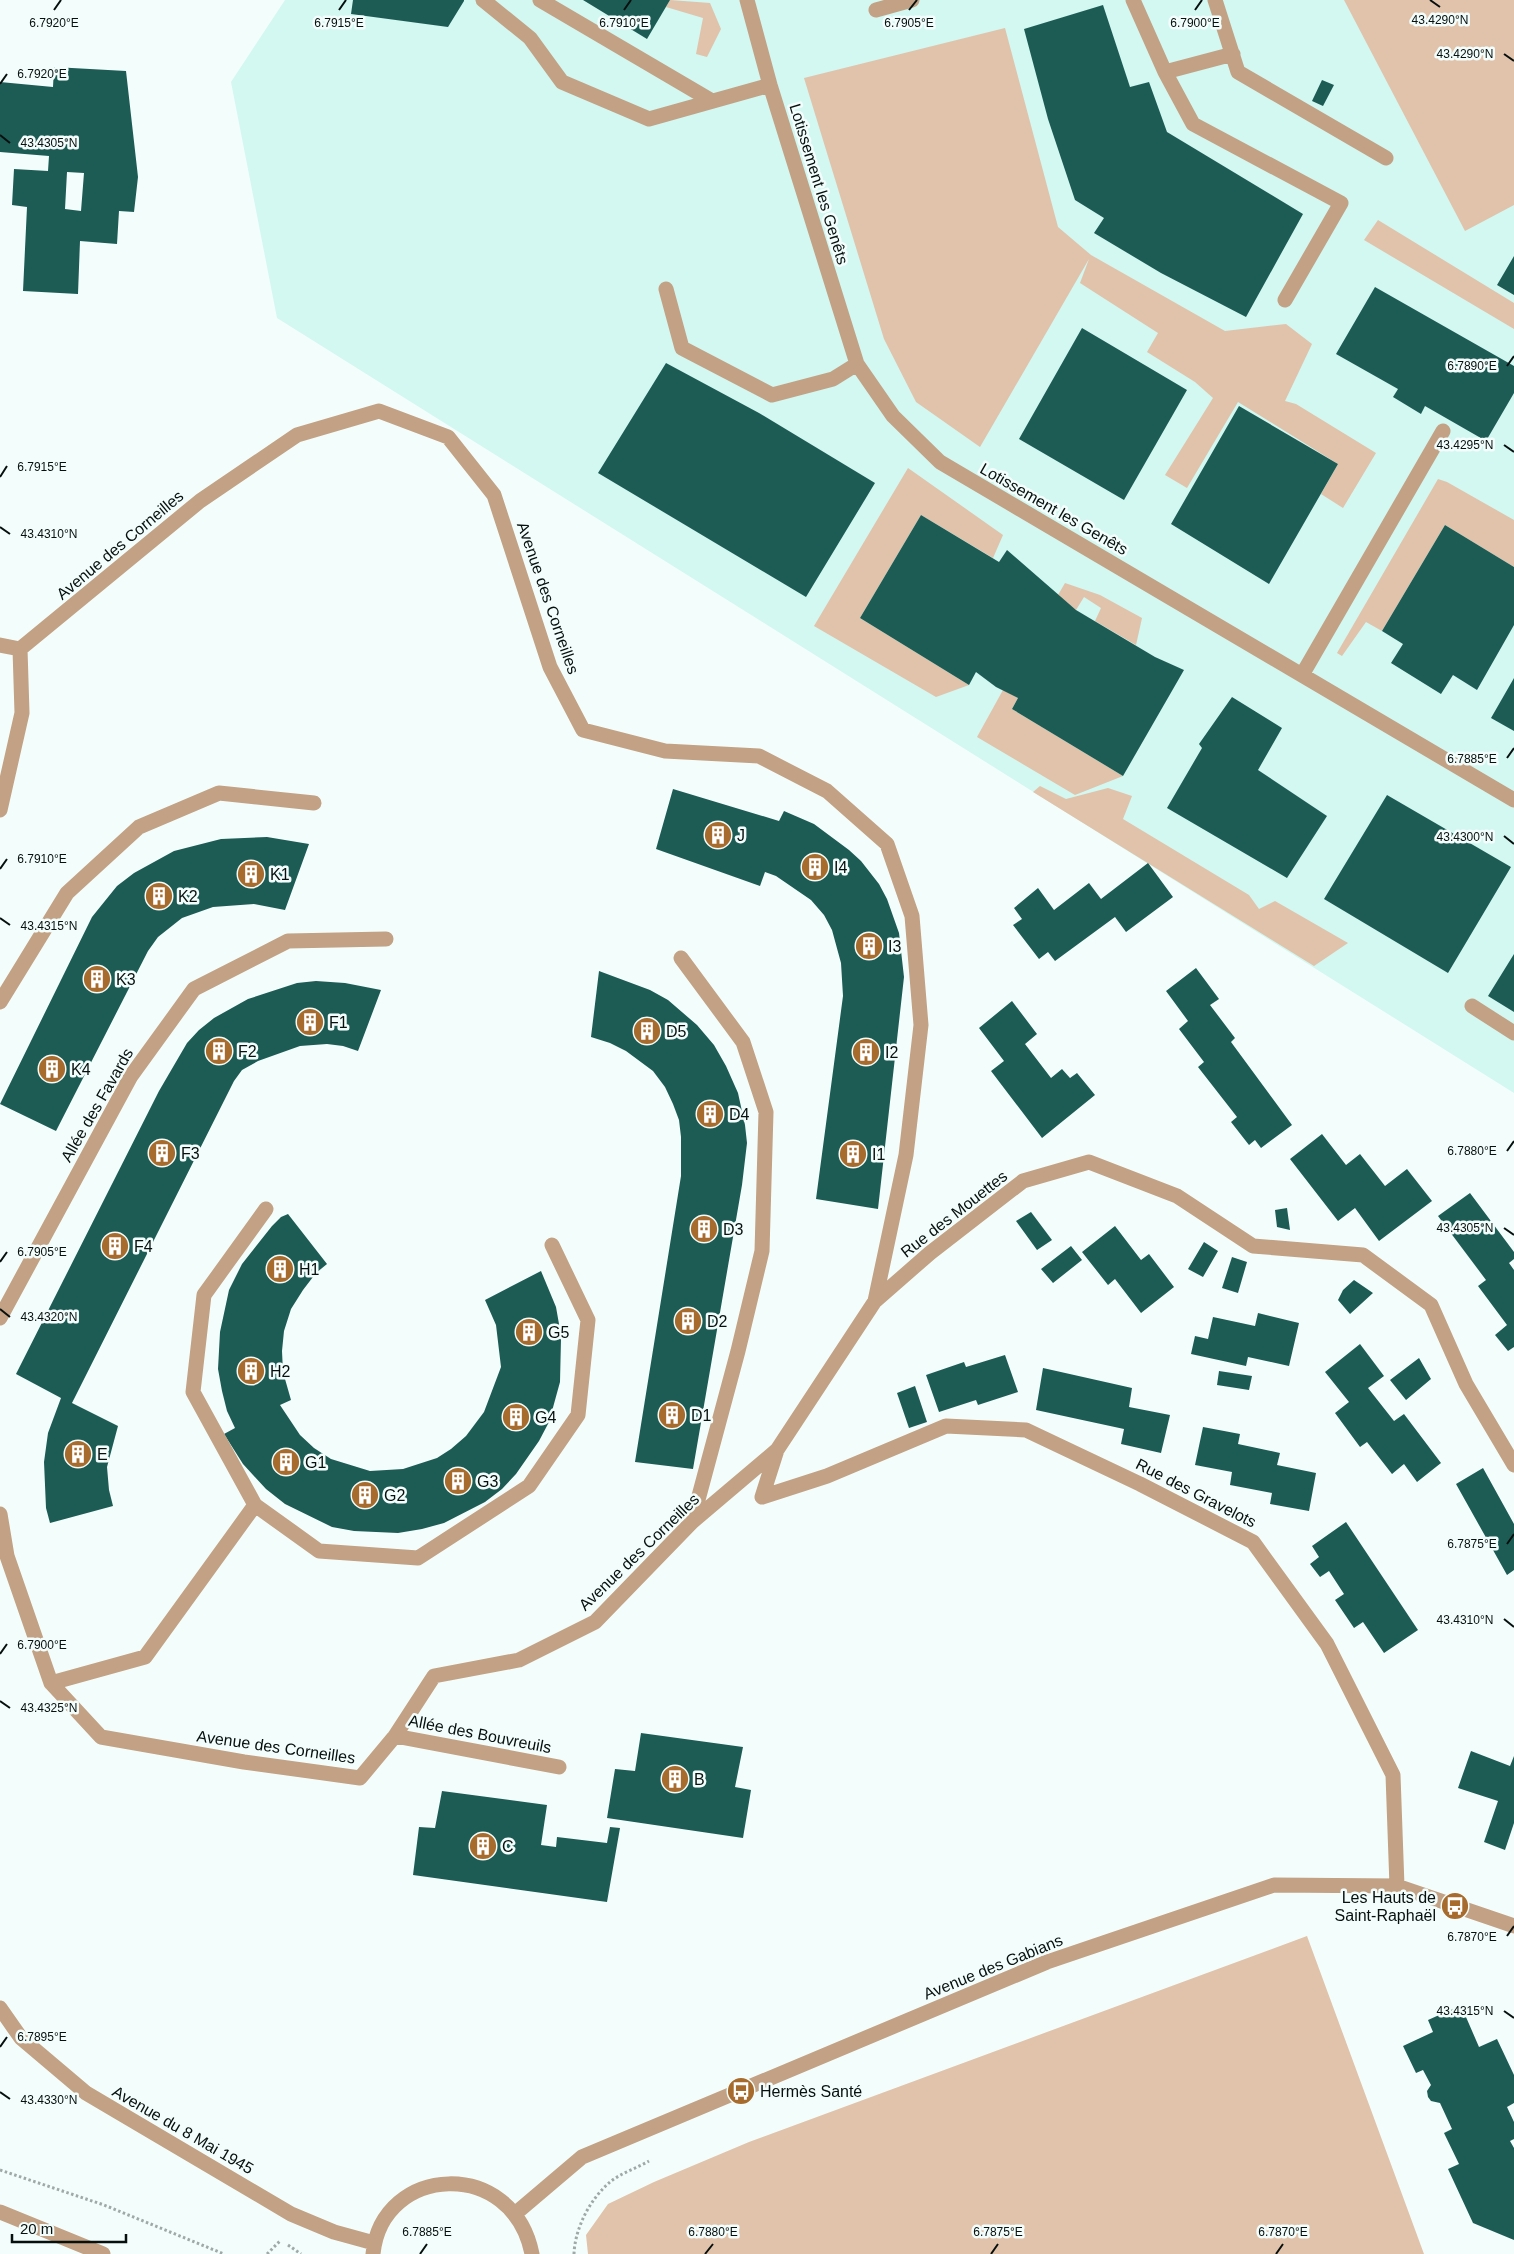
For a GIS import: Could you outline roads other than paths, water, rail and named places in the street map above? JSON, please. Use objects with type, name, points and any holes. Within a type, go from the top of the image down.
[{"type":"street","points":[[483,0],[530,38],[562,82],[648,119],[770,85]]},
{"type":"street","points":[[540,0],[712,101]]},
{"type":"street","name":"Lotissement les Genêts","points":[[747,0],[770,85],[857,364],[893,416],[940,462],[1514,800]]},
{"type":"street","points":[[876,10],[912,0]]},
{"type":"street","points":[[1133,0],[1165,72],[1193,124],[1340,204],[1285,300]]},
{"type":"street","points":[[1215,0],[1238,72],[1386,158]]},
{"type":"street","points":[[1165,72],[1232,54]]},
{"type":"street","points":[[666,289],[682,348],[772,395],[833,379],[857,364]]},
{"type":"street","name":"Avenue des Corneilles","points":[[20,649],[200,501],[297,435],[378,411],[448,437],[494,495],[550,667],[583,730],[665,751],[760,756],[827,791],[887,844],[912,916],[921,1025],[906,1155],[875,1301]]},
{"type":"street","points":[[1302,675],[1444,431]]},
{"type":"street","points":[[0,645],[20,649],[22,713],[0,810]]},
{"type":"street","points":[[0,1002],[67,893],[139,827],[219,793],[314,803]]},
{"type":"street","name":"Allée des Favards","points":[[0,1318],[131,1076],[194,989],[288,941],[386,939]]},
{"type":"street","points":[[681,958],[743,1042],[766,1112],[762,1251],[738,1351],[692,1522]]},
{"type":"street","points":[[1472,1006],[1514,1033]]},
{"type":"street","name":"Rue des Mouettes","points":[[762,1498],[777,1450],[875,1301],[930,1253],[1024,1181],[1089,1162],[1177,1196],[1252,1246],[1363,1255],[1431,1305],[1466,1384],[1514,1465]]},
{"type":"street","points":[[266,1209],[204,1295],[193,1392],[255,1505],[319,1550],[418,1558],[529,1486],[578,1415],[588,1320],[552,1245]]},
{"type":"street","name":"Rue des Gravelots","points":[[762,1498],[827,1476],[946,1426],[1026,1430],[1140,1484],[1253,1542],[1327,1644],[1393,1775],[1397,1886]]},
{"type":"street","name":"Avenue des Corneilles","points":[[0,1514],[7,1556],[51,1683],[101,1737],[244,1762],[360,1778],[395,1736],[434,1676],[519,1660],[595,1622],[692,1522],[777,1450]]},
{"type":"street","points":[[51,1683],[145,1657],[255,1505]]},
{"type":"street","name":"Allée des Bouvreuils","points":[[395,1736],[559,1767]]},
{"type":"street","name":"Avenue des Gabians","points":[[516,2213],[582,2157],[1047,1962],[1274,1885],[1397,1886],[1514,1926]]},
{"type":"street","name":"Avenue du 8 Mai 1945","points":[[0,2008],[21,2038],[86,2093],[291,2214],[374,2249]]},
{"type":"street","points":[[374,2249],[384,2220],[401,2201],[423,2188],[448,2183],[474,2186],[497,2196],[516,2213],[528,2236],[532,2254]]},
{"type":"street","points":[[0,2212],[103,2254]]},
{"type":"place","name":"J","points":[[718,835]]},
{"type":"place","name":"I4","points":[[815,867]]},
{"type":"place","name":"K1","points":[[251,874]]},
{"type":"place","name":"K2","points":[[159,896]]},
{"type":"place","name":"I3","points":[[869,946]]},
{"type":"place","name":"K3","points":[[97,979]]},
{"type":"place","name":"F1","points":[[310,1022]]},
{"type":"place","name":"D5","points":[[647,1031]]},
{"type":"place","name":"F2","points":[[219,1051]]},
{"type":"place","name":"I2","points":[[866,1052]]},
{"type":"place","name":"K4","points":[[52,1069]]},
{"type":"place","name":"D4","points":[[710,1114]]},
{"type":"place","name":"F3","points":[[162,1153]]},
{"type":"place","name":"I1","points":[[853,1154]]},
{"type":"place","name":"D3","points":[[704,1229]]},
{"type":"place","name":"F4","points":[[115,1246]]},
{"type":"place","name":"H1","points":[[280,1269]]},
{"type":"place","name":"D2","points":[[688,1321]]},
{"type":"place","name":"G5","points":[[529,1332]]},
{"type":"place","name":"H2","points":[[251,1371]]},
{"type":"place","name":"D1","points":[[672,1415]]},
{"type":"place","name":"G4","points":[[516,1417]]},
{"type":"place","name":"E","points":[[78,1454]]},
{"type":"place","name":"G1","points":[[286,1462]]},
{"type":"place","name":"G3","points":[[458,1481]]},
{"type":"place","name":"G2","points":[[365,1495]]},
{"type":"place","name":"B","points":[[675,1779]]},
{"type":"place","name":"C","points":[[483,1846]]},
{"type":"place","name":"Les Hauts de Saint-Raphaël","points":[[1455,1906]]},
{"type":"place","name":"Hermès Santé","points":[[741,2091]]}]
